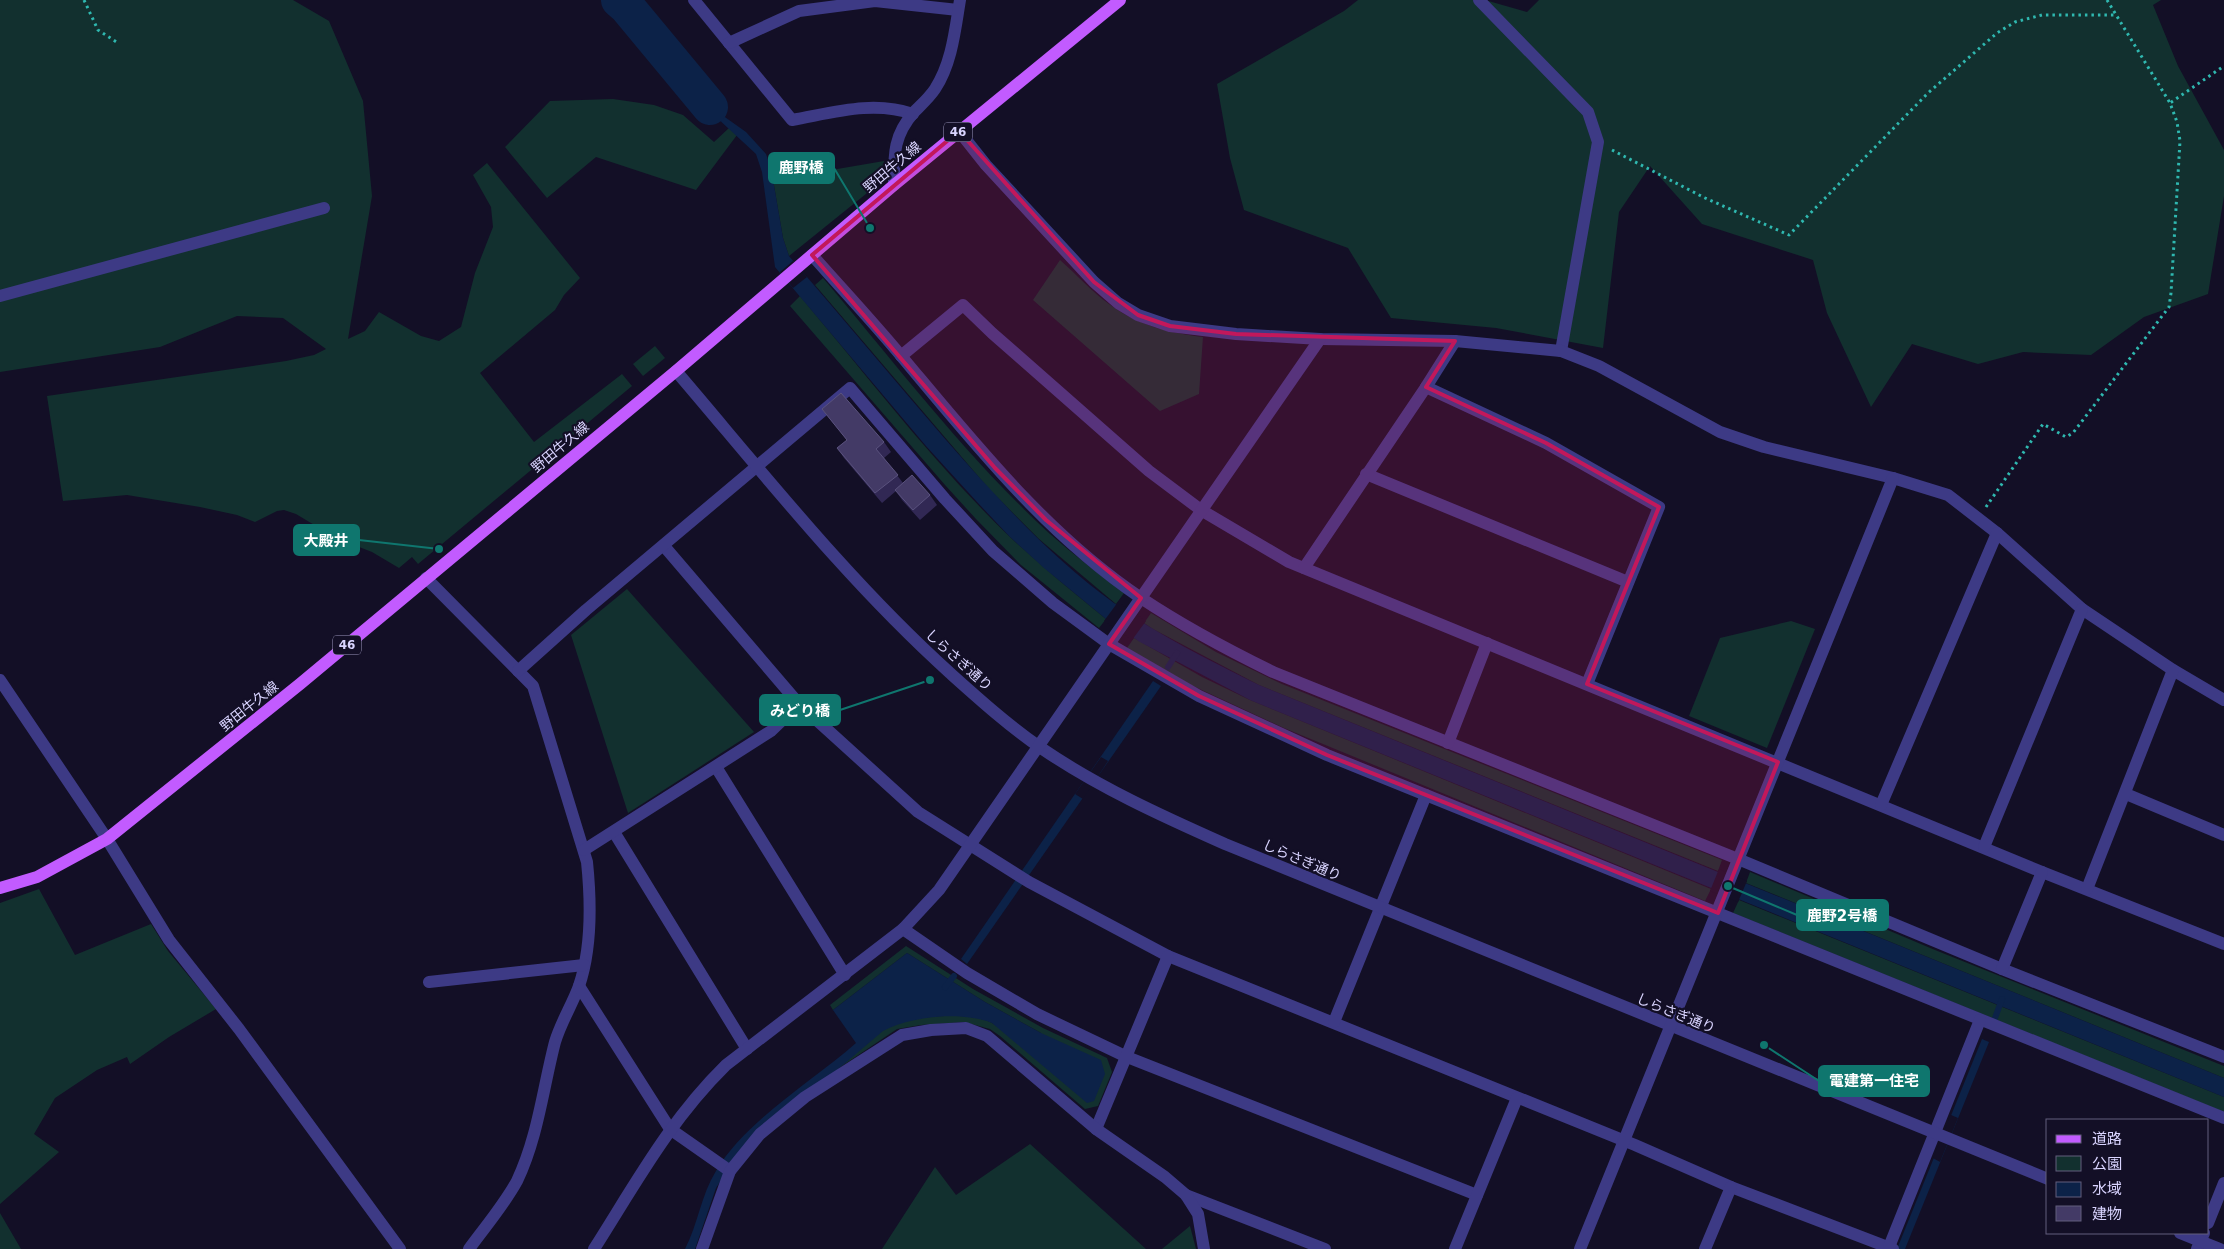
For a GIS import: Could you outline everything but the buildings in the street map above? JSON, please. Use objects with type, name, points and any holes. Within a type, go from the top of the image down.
[{"type":"main road","name":"野田牛久線","points":[[0,888],[38,877],[107,839],[300,684],[676,371],[894,185],[1120,0]]},
{"type":"street","points":[[694,0],[792,120],[879,106],[896,108],[913,114]]},
{"type":"street","points":[[1480,0],[1588,112],[1598,142],[1561,351]]},
{"type":"street","points":[[729,43],[799,10],[875,1],[959,5],[950,54],[943,73],[934,90],[901,129],[896,140],[894,185]]},
{"type":"street","points":[[959,131],[986,165],[1094,282],[1118,303],[1138,315],[1170,326],[1199,331],[1320,339],[1455,341],[1561,351],[1599,366],[1720,432],[1764,447],[1893,478],[1948,495],[1997,533],[2082,609],[2173,670],[2224,700]]},
{"type":"street","points":[[0,296],[324,208]]},
{"type":"street","points":[[812,255],[901,356],[984,456],[1021,495],[1139,600],[1223,648],[1274,672],[1738,859],[2002,969],[2224,1057]]},
{"type":"street","points":[[901,356],[962,304],[992,333],[1149,471],[1201,510],[1289,562],[2042,872],[2224,944]]},
{"type":"street","points":[[594,1249],[670,1129],[726,1065],[903,929],[939,890],[1320,339]]},
{"type":"street","points":[[1304,568],[1455,341]]},
{"type":"street","name":"しらさぎ通り","points":[[676,371],[881,607],[980,700],[1039,747],[1077,772],[1175,822],[1380,909],[2046,1178]]},
{"type":"street","points":[[1426,387],[1546,443],[1658,507],[1588,684]]},
{"type":"street","points":[[518,671],[850,388],[945,499],[993,551],[1053,603],[1199,696],[1327,755],[2224,1118]]},
{"type":"street","points":[[1366,474],[1628,582]]},
{"type":"street","points":[[1580,1249],[1893,478]]},
{"type":"street","points":[[1881,805],[1997,533]]},
{"type":"street","points":[[664,546],[799,704],[918,812],[1029,882],[1168,956],[1334,1022],[1731,1187],[1891,1248],[1934,1133],[1980,1020]]},
{"type":"street","points":[[426,578],[533,686],[584,850],[590,887],[590,916],[584,965],[579,986],[563,1019],[555,1043],[542,1103],[517,1180],[505,1201],[469,1249]]},
{"type":"street","points":[[1984,847],[2082,609]]},
{"type":"street","points":[[1448,743],[1487,643]]},
{"type":"street","points":[[2087,889],[2126,794],[2173,670]]},
{"type":"street","points":[[0,680],[107,839],[169,940],[239,1028],[400,1249]]},
{"type":"street","points":[[584,850],[771,731],[799,704]]},
{"type":"street","points":[[716,767],[845,975]]},
{"type":"street","points":[[2126,794],[2224,834]]},
{"type":"street","points":[[1334,1022],[1426,795]]},
{"type":"street","points":[[614,832],[747,1049]]},
{"type":"street","points":[[2002,969],[2042,872]]},
{"type":"street","points":[[903,929],[967,973],[1037,1014],[1127,1057],[1477,1195]]},
{"type":"street","points":[[1096,1129],[1168,956]]},
{"type":"street","points":[[429,982],[584,965]]},
{"type":"street","points":[[579,986],[670,1129],[730,1170]]},
{"type":"street","points":[[702,1249],[730,1170],[760,1134],[805,1097],[902,1035],[931,1030],[966,1028],[987,1036],[1096,1129],[1165,1177],[1186,1195],[1198,1214],[1204,1249]]},
{"type":"street","points":[[1455,1249],[1517,1098]]},
{"type":"street","points":[[2209,1220],[2224,1183]]},
{"type":"street","points":[[1705,1249],[1731,1187]]},
{"type":"street","points":[[1186,1195],[1325,1249]]},
{"type":"street","points":[[2182,1234],[2220,1249]]},
{"type":"path","points":[[84,0],[98,30],[118,43]]},
{"type":"path","points":[[1978,518],[2043,424],[2066,437],[2073,433],[2169,307],[2180,142],[2177,122],[2170,103],[2106,0]]},
{"type":"path","points":[[1598,142],[1705,198],[1789,234],[1928,93],[1997,33],[2015,22],[2042,15],[2117,15]]},
{"type":"path","points":[[2170,103],[2224,66]]},
{"type":"highlighted area","points":[[959,131],[1094,282],[1138,315],[1170,326],[1236,334],[1455,341],[1426,387],[1546,443],[1659,507],[1587,684],[1778,762],[1718,913],[1327,755],[1199,696],[1109,644],[1141,598],[1046,520],[995,468],[812,255]]},
{"type":"green space","points":[[0,0],[293,0],[329,21],[363,101],[372,196],[348,339],[365,331],[379,312],[421,336],[439,341],[461,327],[475,273],[493,227],[491,207],[473,175],[487,163],[580,278],[564,295],[555,310],[480,373],[534,442],[622,374],[632,386],[418,564],[412,557],[399,568],[372,552],[336,538],[296,514],[284,510],[277,511],[255,522],[237,515],[200,507],[127,495],[63,501],[47,396],[286,361],[314,355],[326,349],[283,318],[237,316],[160,347],[0,372]]},
{"type":"green space","points":[[1358,0],[1485,0],[1527,12],[1539,0],[2161,0],[2153,5],[2178,66],[2224,150],[2224,196],[2208,294],[2144,317],[2091,355],[2023,352],[1978,364],[1912,344],[1871,407],[1827,313],[1813,260],[1702,224],[1650,166],[1619,212],[1603,348],[1496,328],[1391,318],[1348,248],[1244,210],[1230,158],[1217,84],[1344,11]]},
{"type":"green space","points":[[613,99],[654,105],[683,115],[714,142],[729,128],[737,135],[696,190],[596,157],[547,198],[505,147],[550,101]]},
{"type":"green space","points":[[884,161],[882,181],[789,256],[783,238],[773,180]]},
{"type":"green space","points":[[1060,260],[1103,299],[1142,323],[1178,333],[1203,337],[1199,394],[1160,411],[1033,300]]},
{"type":"green space","points":[[823,278],[933,410],[1019,505],[1077,557],[1124,593],[1116,604],[1039,539],[989,489],[815,285]]},
{"type":"green space","points":[[800,296],[902,420],[982,509],[1010,537],[1106,619],[1099,628],[1021,565],[945,485],[790,306]]},
{"type":"green space","points":[[655,346],[665,358],[643,376],[633,364]]},
{"type":"green space","points":[[627,589],[754,732],[628,813],[571,635]]},
{"type":"green space","points":[[1151,613],[1216,652],[1282,684],[1722,860],[1718,871],[1259,685],[1144,623]]},
{"type":"green space","points":[[1791,621],[1815,629],[1767,748],[1689,716],[1720,638]]},
{"type":"green space","points":[[1134,638],[1202,677],[1250,700],[1711,889],[1705,901],[1284,728],[1191,685],[1127,648]]},
{"type":"green space","points":[[1750,872],[1935,950],[2224,1066],[2224,1078],[1746,883]]},
{"type":"green space","points":[[39,889],[75,955],[151,924],[168,951],[216,1009],[169,1037],[130,1064],[127,1057],[97,1070],[55,1098],[34,1134],[59,1152],[0,1204],[0,903]]},
{"type":"green space","points":[[1739,900],[2224,1097],[2224,1112],[1733,913]]},
{"type":"green space","points":[[906,946],[973,989],[1043,1028],[1107,1058],[1112,1072],[1098,1106],[1085,1109],[1000,1036],[990,1029],[964,1022],[897,1029],[839,1068],[877,1034],[893,1025],[921,1018],[953,1016],[982,1019],[992,1023],[1015,1039],[1049,1070],[1041,1033],[985,1002],[907,953],[833,1010],[830,1005]]},
{"type":"green space","points":[[1030,1144],[1146,1249],[882,1249],[935,1167],[956,1195]]},
{"type":"green space","points":[[0,1213],[21,1249],[0,1249]]},
{"type":"green space","points":[[1190,1226],[1196,1249],[1162,1249]]},
{"type":"water","points":[[679,67],[708,102],[722,115],[746,132],[766,154],[771,168],[783,238],[789,256],[946,440],[1005,505],[1068,566],[1131,615],[1185,647],[1259,685],[2224,1078],[2224,1097],[1250,700],[1140,642],[1106,619],[1010,537],[926,446],[775,267],[762,172],[756,154],[715,116],[676,69]]},
{"type":"water","points":[[1153,681],[1161,686],[967,964],[961,959]]},
{"type":"water","points":[[907,953],[985,1002],[1041,1033],[1101,1060],[1105,1074],[1094,1101],[1087,1103],[992,1023],[980,1019],[952,1016],[922,1019],[894,1026],[883,1031],[737,1155],[716,1188],[695,1249],[685,1249],[711,1180],[729,1153],[744,1135],[781,1102],[856,1043],[833,1010]]},
{"type":"water","points":[[1982,1039],[1989,1042],[1905,1249],[1897,1249]]},
{"type":"pier","points":[[793,261],[807,277],[793,288],[780,272]]},
{"type":"pier","points":[[1118,602],[1146,621],[1132,640],[1104,621]]},
{"type":"pier","points":[[1101,757],[1108,761],[1083,799],[1075,794]]},
{"type":"pier","points":[[1719,869],[1747,881],[1738,902],[1710,891]]},
{"type":"pier","points":[[1951,1115],[1958,1118],[1940,1162],[1933,1158]]},
{"type":"waterway","points":[[619,0],[627,7],[710,107]]},
{"type":"waterway","points":[[1168,667],[1177,653]]},
{"type":"waterway","points":[[945,987],[954,976]]},
{"type":"waterway","points":[[1995,1018],[2002,999]]},
{"type":"place","name":"鹿野橋","points":[[870,228]]},
{"type":"place","name":"大殿井","points":[[439,549]]},
{"type":"place","name":"みどり橋","points":[[930,680]]},
{"type":"place","name":"鹿野2号橋","points":[[1728,886]]},
{"type":"place","name":"電建第一住宅","points":[[1764,1045]]}]
